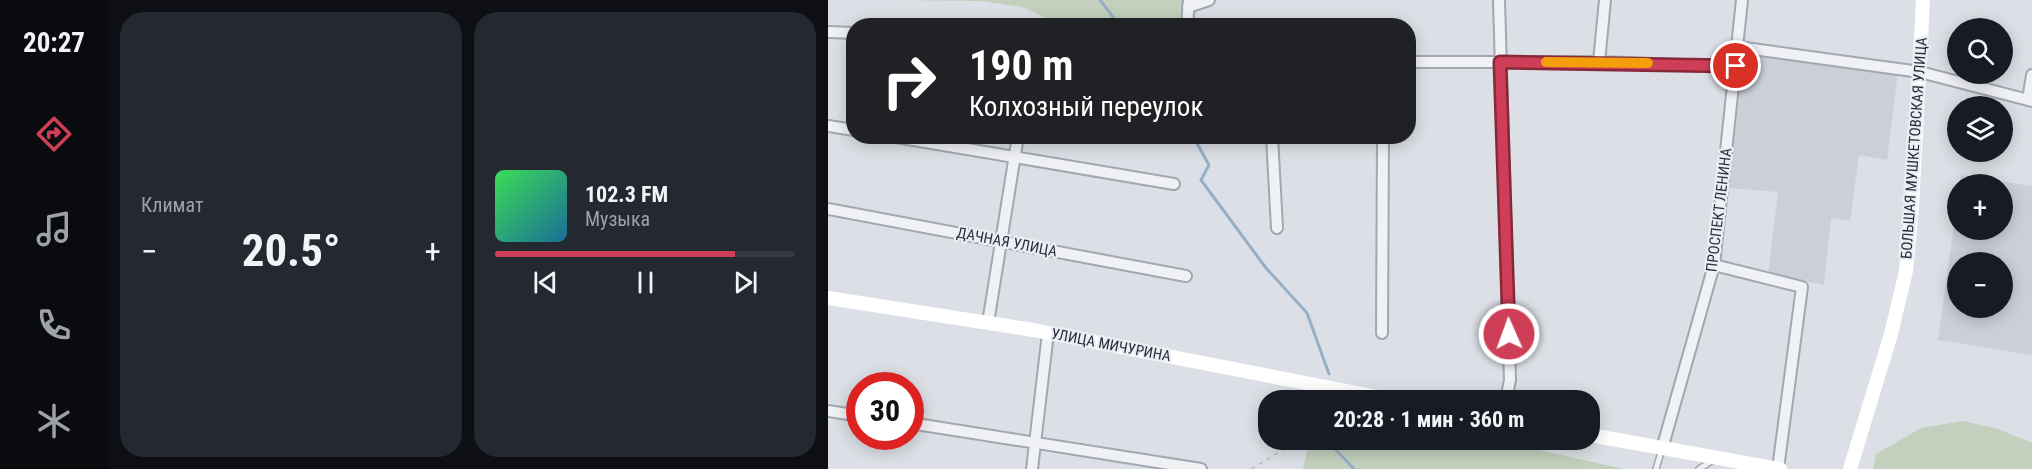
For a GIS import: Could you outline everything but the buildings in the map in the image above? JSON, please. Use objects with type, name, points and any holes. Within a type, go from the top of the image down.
[{"type":"street","points":[[1187,18],[1188,3],[1209,0]]},
{"type":"street","points":[[1499,0],[1510,380],[1508,390]]},
{"type":"street","points":[[1599,62],[1605,0]]},
{"type":"street","name":"ПРОСПЕКТ ЛЕНИНА","points":[[1662,449],[1714,265],[1742,0]]},
{"type":"street","name":"БОЛЬШАЯ МУШКЕТОВСКАЯ УЛИЦА","points":[[1851,469],[1891,334],[1905,271],[1912,207],[1923,0]]},
{"type":"street","points":[[828,32],[846,33]]},
{"type":"street","points":[[1738,47],[1920,72],[2030,101],[2032,75]]},
{"type":"street","points":[[1416,62],[1599,62],[1736,66]]},
{"type":"street","points":[[828,126],[846,129]]},
{"type":"street","points":[[935,144],[1173,184]]},
{"type":"street","points":[[988,323],[1017,144]]},
{"type":"street","points":[[1272,144],[1277,228]]},
{"type":"street","points":[[1382,333],[1383,144]]},
{"type":"street","name":"ДАЧНАЯ УЛИЦА","points":[[828,209],[1186,276]]},
{"type":"street","points":[[1600,437],[1779,469],[1802,287],[1714,265]]},
{"type":"street","name":"УЛИЦА МИЧУРИНА","points":[[828,298],[1048,333],[1342,390]]},
{"type":"street","points":[[1032,469],[1048,333]]},
{"type":"street","points":[[828,411],[846,414]]},
{"type":"street","points":[[924,425],[1201,469]]},
{"type":"lane","points":[[1656,469],[1662,449]]},
{"type":"lane","points":[[1699,469],[1716,458]]},
{"type":"path","points":[[1251,469],[1283,450]]},
{"type":"shaded area","points":[[1744,52],[1898,72],[1887,160],[1859,155],[1850,221],[1831,218],[1824,285],[1768,274],[1778,192],[1729,188]]},
{"type":"shaded area","points":[[2013,183],[2032,186],[2032,355],[1938,340],[1947,275],[1947,318],[2013,318],[2013,252],[1950,252],[1952,240],[2013,240]]},
{"type":"green space","points":[[894,0],[1184,0],[1184,18],[1046,18],[1022,7],[981,1]]},
{"type":"green space","points":[[1963,421],[1998,429],[2032,443],[2032,469],[1873,469],[1876,454],[1921,428]]},
{"type":"green space","points":[[1307,450],[1538,450],[1624,469],[1303,469]]},
{"type":"waterway","points":[[1100,0],[1114,18]]},
{"type":"waterway","points":[[1197,144],[1209,165],[1201,180],[1266,268],[1307,313],[1329,374]]},
{"type":"waterway","points":[[1336,450],[1354,469]]},
{"type":"slow traffic","points":[[1546,62],[1648,63]]},
{"type":"route","points":[[1509,334],[1500,62],[1736,66]]}]
